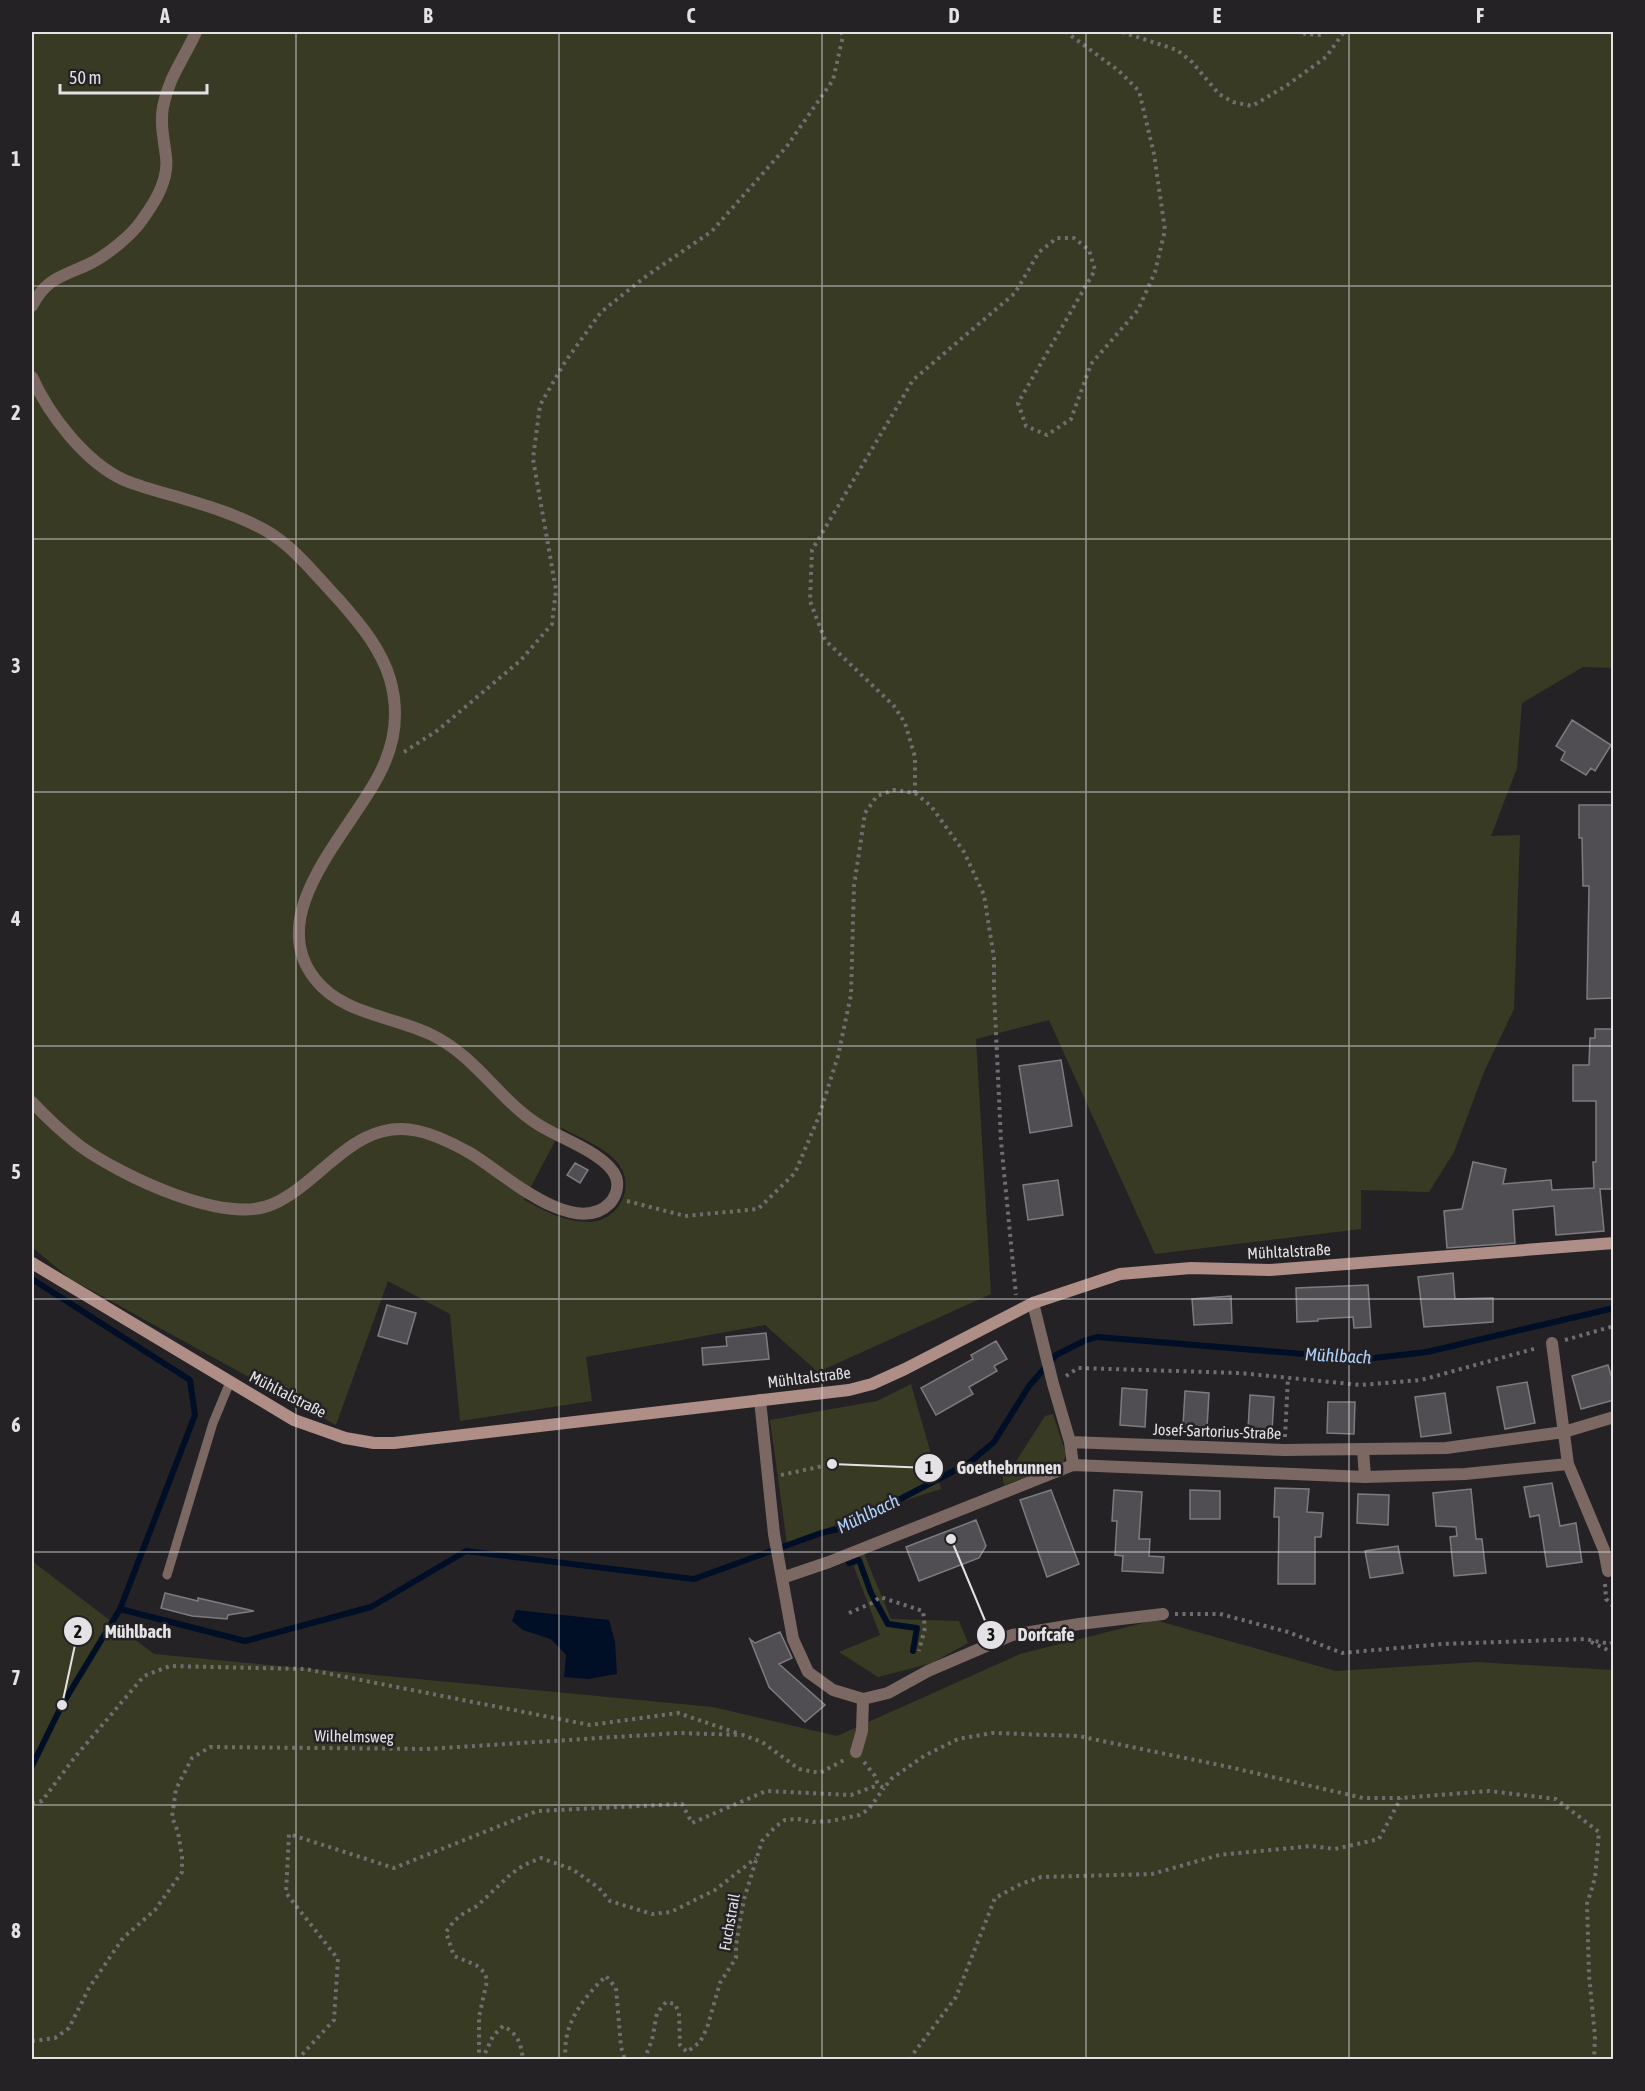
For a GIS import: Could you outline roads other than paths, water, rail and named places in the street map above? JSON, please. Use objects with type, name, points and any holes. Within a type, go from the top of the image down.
[{"type":"main road","name":"Mühltalstraße","points":[[32,1263],[302,1423],[345,1438],[374,1443],[394,1443],[849,1390],[872,1384],[1033,1303],[1120,1274],[1191,1268],[1270,1270],[1614,1243]]},
{"type":"street","points":[[32,306],[40,290],[48,282],[92,263],[122,240],[140,222],[161,189],[166,158],[161,124],[167,90],[172,74],[196,32]]},
{"type":"street","points":[[32,377],[57,420],[73,439],[107,470],[124,480],[214,507],[251,522],[272,534],[312,571],[360,624],[374,643],[384,664],[392,684],[395,707],[395,725],[384,766],[356,816],[315,875],[306,897],[300,922],[300,945],[306,966],[318,984],[331,996],[348,1005],[430,1034],[456,1048],[534,1122],[600,1159],[609,1167],[618,1181],[614,1197],[598,1211],[579,1213],[566,1210],[534,1197],[470,1153],[439,1138],[424,1132],[393,1128],[376,1131],[284,1198],[272,1204],[262,1208],[248,1209],[208,1204],[163,1190],[106,1163],[63,1132],[32,1102]]},
{"type":"street","points":[[1033,1303],[1070,1442],[1073,1465]]},
{"type":"street","points":[[1552,1343],[1568,1464],[1604,1550],[1608,1571]]},
{"type":"street","points":[[760,1400],[774,1534],[793,1639],[808,1672],[833,1690],[862,1699],[888,1693],[928,1671],[1012,1635],[1163,1614]]},
{"type":"street","name":"Josef-Sartorius-Straße","points":[[1070,1442],[1284,1450],[1446,1448],[1564,1432],[1614,1417]]},
{"type":"street","points":[[1363,1450],[1365,1477]]},
{"type":"street","points":[[782,1578],[829,1562],[1073,1465],[1365,1477],[1465,1474],[1568,1464]]},
{"type":"street","points":[[856,1752],[862,1731],[862,1699]]},
{"type":"lane","points":[[168,1575],[213,1423],[230,1382]]},
{"type":"water","points":[[516,1610],[609,1620],[615,1642],[617,1674],[588,1679],[564,1677],[566,1655],[551,1639],[523,1630],[512,1621]]},
{"type":"waterway","name":"Mühlbach","points":[[32,1279],[190,1380],[195,1415],[120,1609],[245,1641],[371,1607],[466,1551],[694,1579],[821,1533],[847,1527],[969,1463],[994,1442],[1029,1386],[1056,1355],[1097,1337],[1365,1359],[1427,1352],[1614,1308]]},
{"type":"waterway","points":[[849,1563],[859,1560],[871,1593],[888,1624],[917,1628],[913,1651]]},
{"type":"waterway","name":"Mühlbach","points":[[32,1766],[62,1705],[120,1609]]},
{"type":"place","name":"Goethebrunnen","points":[[832,1464]]},
{"type":"place","name":"Dorfcafe","points":[[951,1539]]},
{"type":"place","name":"Mühlbach","points":[[62,1705]]}]
